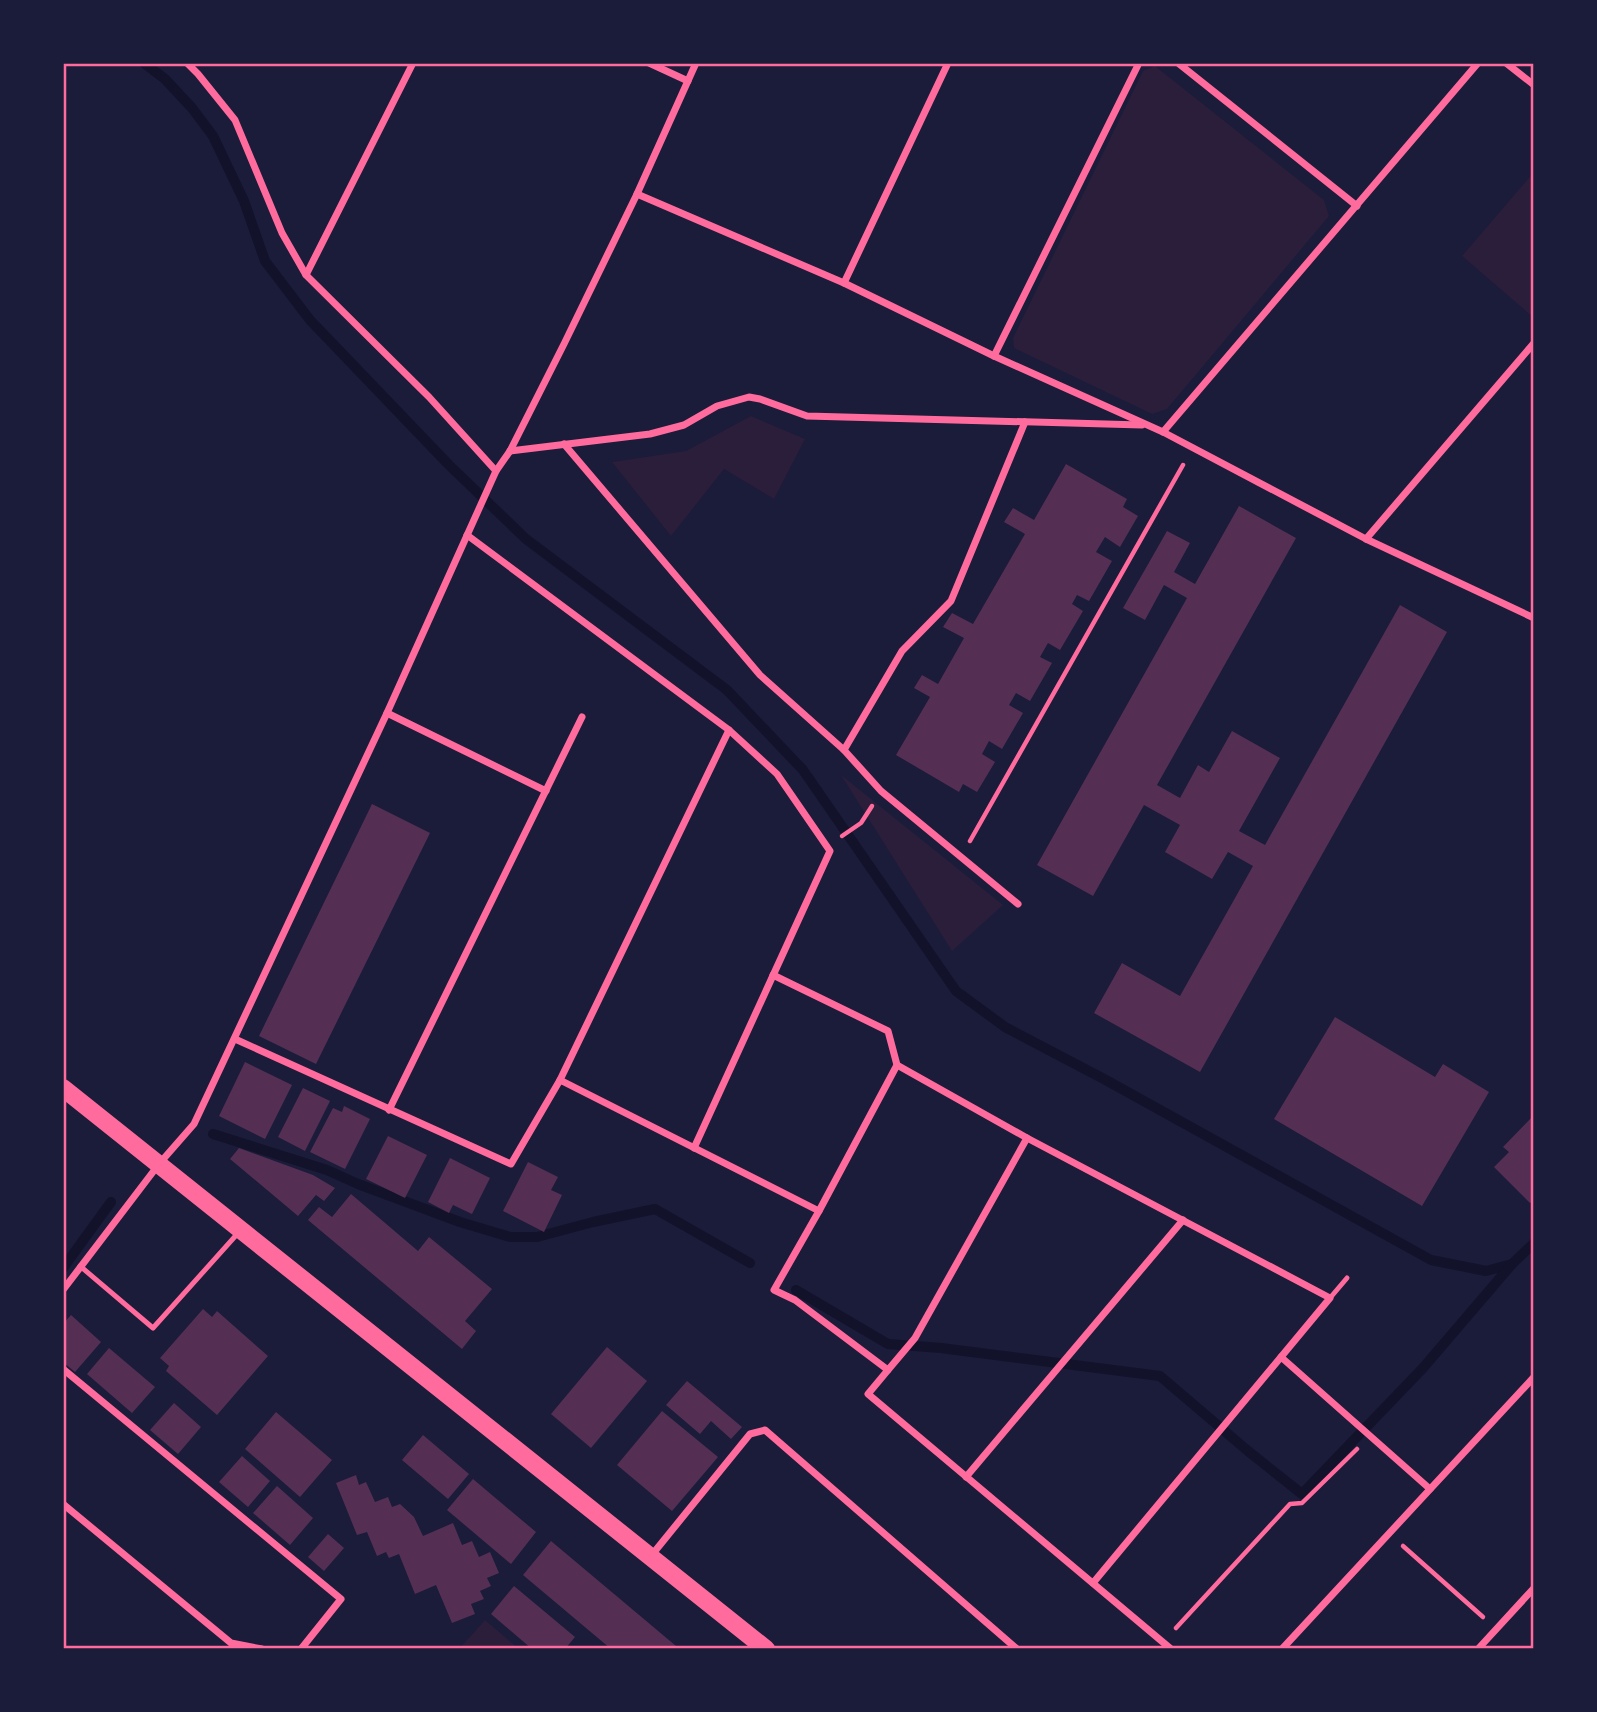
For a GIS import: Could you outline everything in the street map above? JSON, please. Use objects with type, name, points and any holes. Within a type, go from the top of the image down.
[{"type":"main road","points":[[63,1088],[766,1649]]},
{"type":"street","points":[[187,63],[235,120],[282,233],[306,275],[429,397],[496,471]]},
{"type":"street","points":[[306,275],[414,63]]},
{"type":"street","points":[[649,63],[688,81]]},
{"type":"street","points":[[63,1290],[159,1164],[194,1124],[387,713],[496,471],[510,451],[637,194],[696,63]]},
{"type":"street","points":[[844,283],[948,63]]},
{"type":"street","points":[[994,356],[1139,63]]},
{"type":"street","points":[[1178,63],[1357,206]]},
{"type":"street","points":[[1163,432],[1478,63]]},
{"type":"street","points":[[1506,63],[1534,85]]},
{"type":"street","points":[[637,194],[844,283],[994,356],[1163,432],[1366,539],[1534,618]]},
{"type":"street","points":[[1366,539],[1534,343]]},
{"type":"street","points":[[510,451],[650,434],[684,425],[717,406],[749,397],[760,398],[807,416],[1146,425]]},
{"type":"street","points":[[845,750],[902,651],[951,601],[1025,422]]},
{"type":"street","points":[[564,444],[760,675],[845,750],[881,791],[1018,904]]},
{"type":"street","points":[[467,535],[729,730],[777,774],[830,852],[694,1148]]},
{"type":"street","points":[[387,713],[546,791]]},
{"type":"street","points":[[389,1110],[582,717]]},
{"type":"street","points":[[235,1039],[511,1164],[560,1080],[729,730]]},
{"type":"street","points":[[773,975],[887,1031],[897,1065],[1027,1138],[1330,1298],[1093,1583]]},
{"type":"street","points":[[888,1370],[795,1300],[774,1290],[897,1065]]},
{"type":"street","points":[[560,1080],[819,1211]]},
{"type":"street","points":[[1027,1138],[915,1338],[868,1394],[1171,1649]]},
{"type":"street","points":[[966,1477],[1183,1220]]},
{"type":"street","points":[[1281,1357],[1430,1489]]},
{"type":"street","points":[[63,1369],[341,1599],[301,1649]]},
{"type":"street","points":[[1282,1649],[1534,1377]]},
{"type":"street","points":[[650,1556],[750,1434],[765,1430],[1017,1649]]},
{"type":"street","points":[[63,1504],[231,1643],[262,1649]]},
{"type":"street","points":[[1478,1649],[1534,1588]]},
{"type":"lane","points":[[80,1266],[153,1328],[241,1230]]},
{"type":"lane","points":[[1330,1298],[1347,1278]]},
{"type":"path","points":[[961,857],[1192,448]]},
{"type":"path","points":[[838,838],[861,822]]},
{"type":"path","points":[[1163,1643],[1290,1504],[1302,1503],[1369,1436]]},
{"type":"path","points":[[1389,1533],[1496,1629]]},
{"type":"shaded area","points":[[1155,66],[1324,200],[1329,216],[1167,409],[1152,414],[1014,348],[1013,338],[1143,71]]},
{"type":"shaded area","points":[[1534,172],[1534,318],[1462,256]]},
{"type":"shaded area","points":[[751,416],[805,439],[774,499],[724,469],[671,536],[612,462],[686,451]]},
{"type":"shaded area","points":[[841,775],[1003,905],[952,951]]},
{"type":"shaded area","points":[[485,1620],[519,1649],[459,1649]]},
{"type":"building","points":[[1066,464],[1127,499],[1123,507],[1138,516],[1120,547],[1105,537],[1096,552],[1112,561],[1089,601],[1077,595],[1072,604],[1083,611],[1060,650],[1048,643],[1040,657],[1052,663],[1030,701],[1016,693],[1009,705],[1023,713],[1002,749],[989,741],[982,754],[995,762],[977,792],[963,784],[959,792],[896,755],[930,697],[914,688],[922,675],[938,684],[964,638],[943,627],[952,613],[973,624],[1025,534],[1004,522],[1013,508],[1034,520]]},
{"type":"building","points":[[1239,506],[1296,538],[1157,785],[1180,798],[1198,765],[1209,772],[1232,731],[1280,758],[1239,831],[1265,845],[1400,605],[1447,632],[1200,1072],[1094,1013],[1122,963],[1180,996],[1253,866],[1228,852],[1212,879],[1165,852],[1180,825],[1144,805],[1093,896],[1037,865],[1187,598],[1164,585],[1145,620],[1123,608],[1167,531],[1190,543],[1174,572],[1195,584]]},
{"type":"building","points":[[372,804],[430,833],[316,1064],[259,1036]]},
{"type":"building","points":[[1335,1017],[1435,1077],[1443,1064],[1489,1092],[1422,1206],[1274,1119]]},
{"type":"building","points":[[245,1062],[292,1085],[265,1139],[219,1116]]},
{"type":"building","points":[[303,1088],[330,1101],[305,1151],[278,1137]]},
{"type":"building","points":[[344,1106],[370,1119],[345,1169],[310,1152],[333,1108],[342,1112]]},
{"type":"building","points":[[1534,1115],[1534,1199],[1530,1203],[1494,1167],[1509,1152],[1503,1147]]},
{"type":"building","points":[[388,1136],[427,1155],[405,1198],[366,1179]]},
{"type":"building","points":[[239,1148],[313,1175],[335,1188],[324,1201],[316,1195],[298,1216],[230,1159]]},
{"type":"building","points":[[450,1158],[490,1178],[472,1214],[453,1205],[449,1213],[428,1202]]},
{"type":"building","points":[[528,1162],[558,1177],[551,1190],[562,1195],[544,1232],[503,1211]]},
{"type":"building","points":[[351,1194],[418,1251],[429,1237],[492,1289],[465,1321],[476,1331],[462,1349],[308,1220],[319,1207],[332,1217]]},
{"type":"building","points":[[203,1309],[212,1317],[217,1311],[268,1356],[217,1415],[166,1371],[169,1366],[160,1358]]},
{"type":"building","points":[[71,1315],[101,1342],[75,1372],[63,1362],[63,1324]]},
{"type":"building","points":[[607,1347],[647,1381],[591,1448],[551,1414]]},
{"type":"building","points":[[109,1348],[155,1387],[132,1413],[87,1374]]},
{"type":"building","points":[[687,1381],[742,1427],[731,1439],[711,1421],[700,1434],[666,1405]]},
{"type":"building","points":[[174,1403],[201,1427],[178,1454],[150,1430]]},
{"type":"building","points":[[662,1411],[718,1457],[672,1511],[617,1465]]},
{"type":"building","points":[[276,1412],[332,1460],[300,1497],[245,1449]]},
{"type":"building","points":[[423,1435],[469,1474],[448,1499],[402,1460]]},
{"type":"building","points":[[242,1456],[270,1481],[248,1507],[219,1482]]},
{"type":"building","points":[[356,1475],[359,1485],[366,1482],[375,1502],[388,1497],[392,1507],[400,1504],[414,1517],[423,1536],[453,1523],[462,1545],[472,1541],[479,1557],[490,1552],[499,1573],[487,1578],[491,1586],[480,1591],[484,1599],[471,1604],[475,1614],[452,1623],[436,1585],[415,1594],[399,1554],[389,1558],[386,1552],[377,1556],[367,1532],[357,1535],[336,1483]]},
{"type":"building","points":[[473,1479],[536,1532],[511,1564],[447,1510]]},
{"type":"building","points":[[277,1486],[313,1518],[290,1545],[253,1513]]},
{"type":"building","points":[[328,1534],[344,1548],[324,1571],[308,1557]]},
{"type":"building","points":[[551,1541],[676,1646],[673,1649],[611,1649],[523,1575]]},
{"type":"building","points":[[514,1586],[575,1637],[565,1649],[532,1649],[491,1614]]},
{"type":"waterway","points":[[144,63],[165,79],[213,136],[244,201],[265,261],[310,320],[449,465],[526,539],[727,690],[803,770],[956,991],[1005,1027],[1431,1260],[1486,1271],[1512,1264]]},
{"type":"waterway","points":[[213,1134],[327,1170],[460,1222],[510,1237],[537,1237],[655,1209],[750,1263]]},
{"type":"waterway","points":[[63,1268],[111,1202]]},
{"type":"waterway","points":[[796,1290],[888,1344],[941,1348],[1160,1376],[1302,1494],[1423,1368],[1512,1264],[1534,1243]]}]
